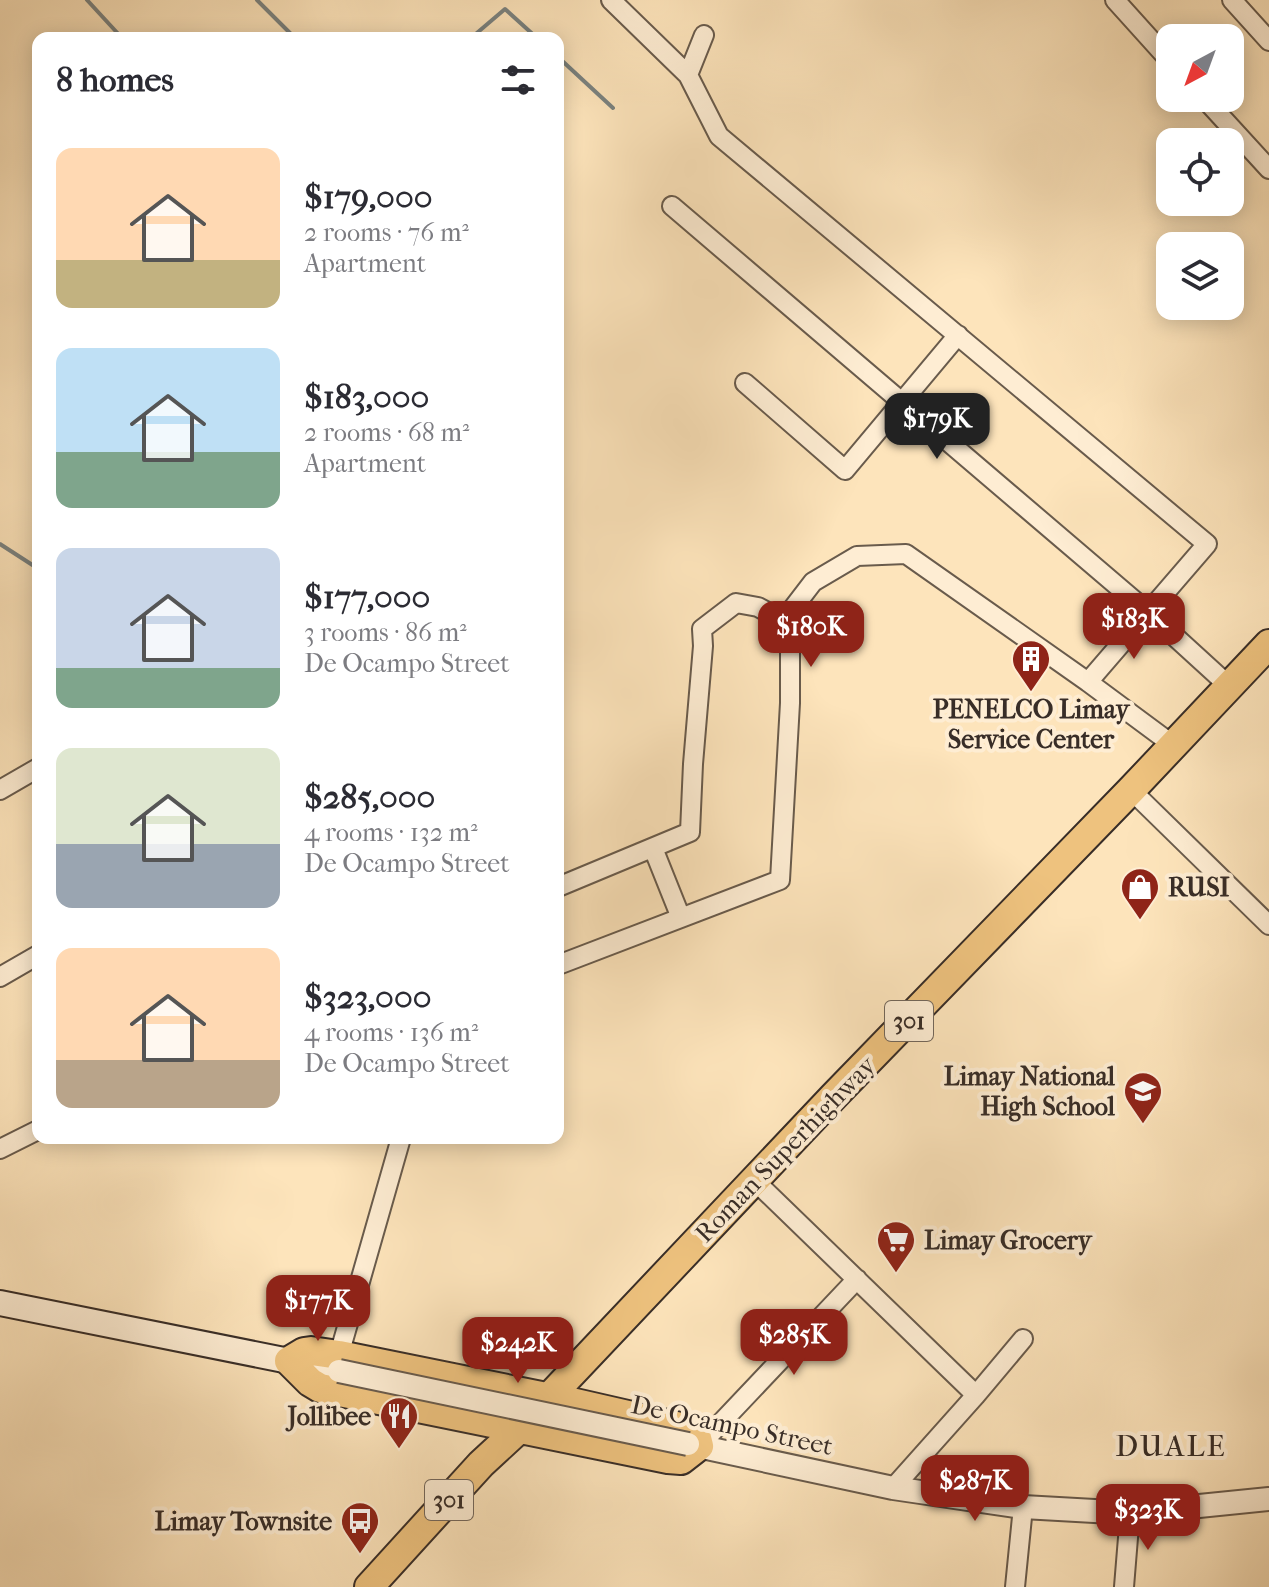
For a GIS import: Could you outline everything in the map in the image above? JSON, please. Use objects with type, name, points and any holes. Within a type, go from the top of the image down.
[{"type":"main road","name":"Roman Superhighway","points":[[369,1587],[481,1464],[520,1428],[1269,644]]},
{"type":"main road","points":[[0,1303],[289,1361],[320,1388],[677,1461],[684,1459],[694,1445],[696,1434],[689,1429],[548,1397],[339,1363],[311,1351],[289,1361]]},
{"type":"street","points":[[611,0],[688,75],[719,136],[1207,544],[1088,682]]},
{"type":"street","points":[[1115,0],[1156,45]]},
{"type":"street","points":[[1232,0],[1269,41]]},
{"type":"street","points":[[688,75],[704,35]]},
{"type":"street","points":[[1217,112],[1269,169]]},
{"type":"street","points":[[672,206],[1149,613],[1229,686]]},
{"type":"street","points":[[745,383],[845,470],[958,335]]},
{"type":"street","points":[[564,963],[780,880],[790,703],[790,612],[813,582],[857,556],[906,554],[1173,745]]},
{"type":"street","points":[[564,885],[690,832],[702,629],[736,603],[758,607],[790,624]]},
{"type":"street","points":[[0,790],[32,771]]},
{"type":"street","points":[[1131,790],[1269,925]]},
{"type":"street","points":[[653,848],[681,918]]},
{"type":"street","points":[[0,977],[32,958]]},
{"type":"street","points":[[0,1149],[32,1133]]},
{"type":"street","points":[[339,1363],[399,1144]]},
{"type":"street","points":[[754,1180],[976,1395]]},
{"type":"street","points":[[694,1445],[857,1279]]},
{"type":"street","points":[[893,1488],[1023,1339]]},
{"type":"street","name":"De Ocampo Street","points":[[339,1363],[893,1488],[1023,1507],[1130,1513],[1269,1499]]},
{"type":"street","points":[[1015,1587],[1023,1507]]},
{"type":"street","points":[[1124,1587],[1130,1513]]},
{"type":"waterway","points":[[87,0],[116,32]]},
{"type":"waterway","points":[[257,0],[289,32]]},
{"type":"waterway","points":[[478,32],[505,9],[530,32]]},
{"type":"waterway","points":[[564,63],[613,108]]},
{"type":"waterway","points":[[0,544],[32,565]]},
{"type":"place","name":"PENELCO Limay Service Center","points":[[1031,693]]},
{"type":"place","name":"RUSI","points":[[1140,921]]},
{"type":"place","name":"Limay National High School","points":[[1143,1125]]},
{"type":"place","name":"Limay Grocery","points":[[896,1274]]},
{"type":"place","name":"Jollibee","points":[[399,1450]]},
{"type":"place","name":"Limay Townsite","points":[[360,1555]]},
{"type":"district","name":"DUALE","points":[[1171,1446]]}]
